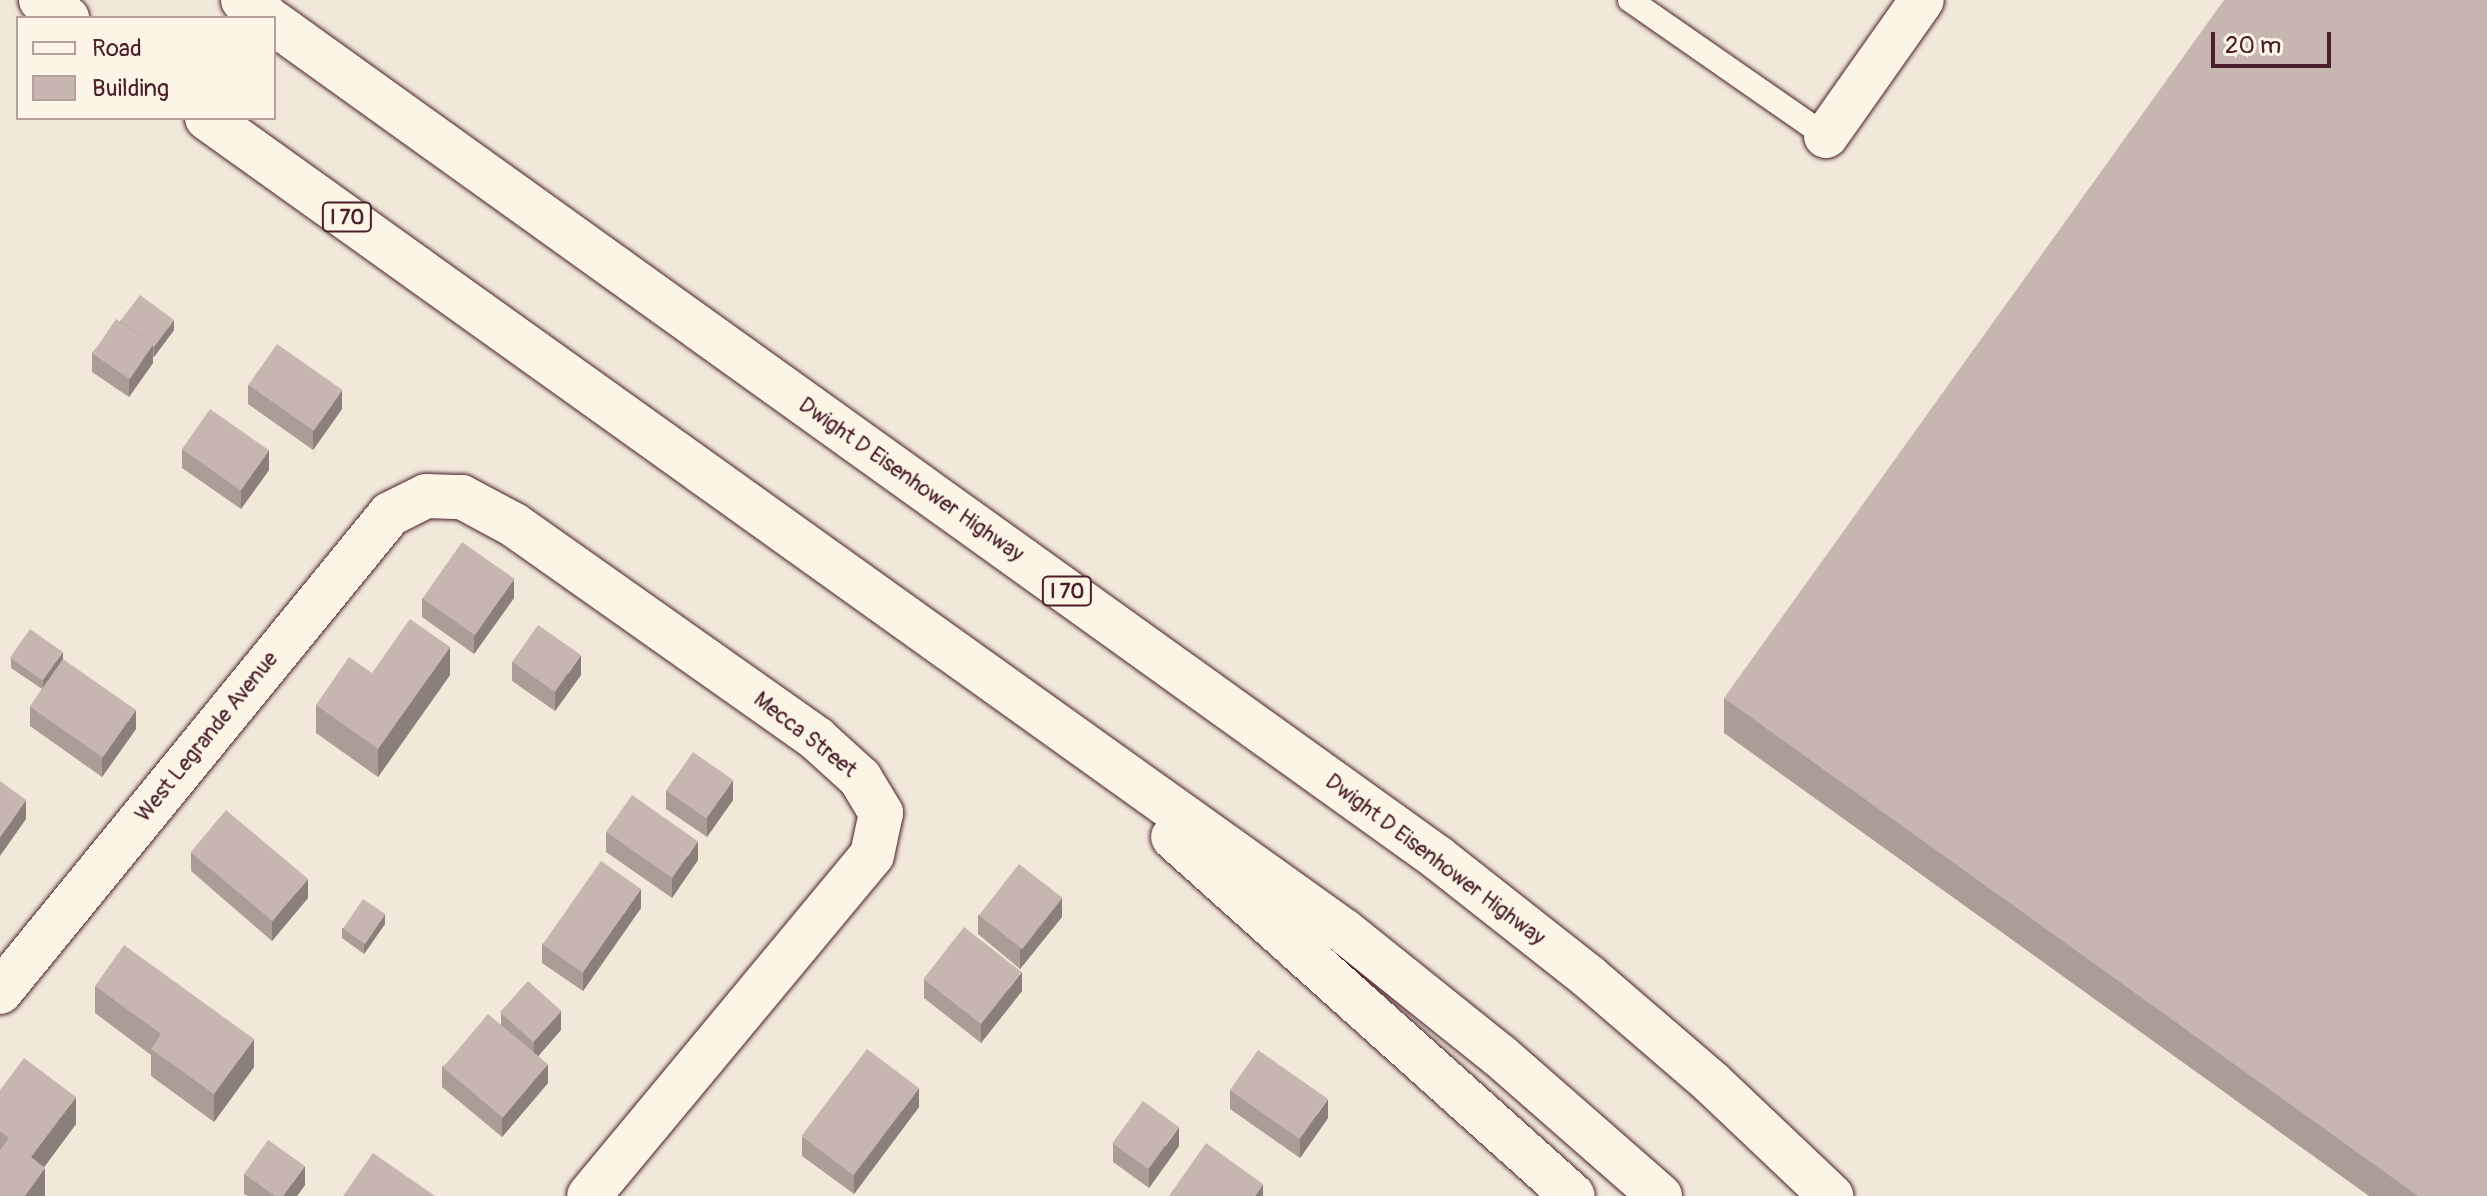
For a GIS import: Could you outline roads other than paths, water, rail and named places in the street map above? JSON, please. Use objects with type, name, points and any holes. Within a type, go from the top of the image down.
[{"type":"main road","points":[[41,0],[64,16]]},
{"type":"main road","points":[[243,0],[265,16]]},
{"type":"main road","points":[[1826,136],[1922,0]]},
{"type":"main road","name":"Dwight D Eisenhower Highway","points":[[276,24],[1438,858],[1601,986],[1831,1196]]},
{"type":"main road","name":"I 70","points":[[210,120],[1344,931],[1499,1055],[1660,1196]]},
{"type":"main road","name":"West Legrande Avenue","points":[[0,992],[376,529],[406,502],[426,496]]},
{"type":"main road","name":"Mecca Street","points":[[426,496],[462,497],[514,525],[843,759],[872,793],[881,813],[872,855],[589,1196]]},
{"type":"main road","points":[[1020,698],[1573,1196]]},
{"type":"lane","points":[[1630,0],[1826,136]]}]
